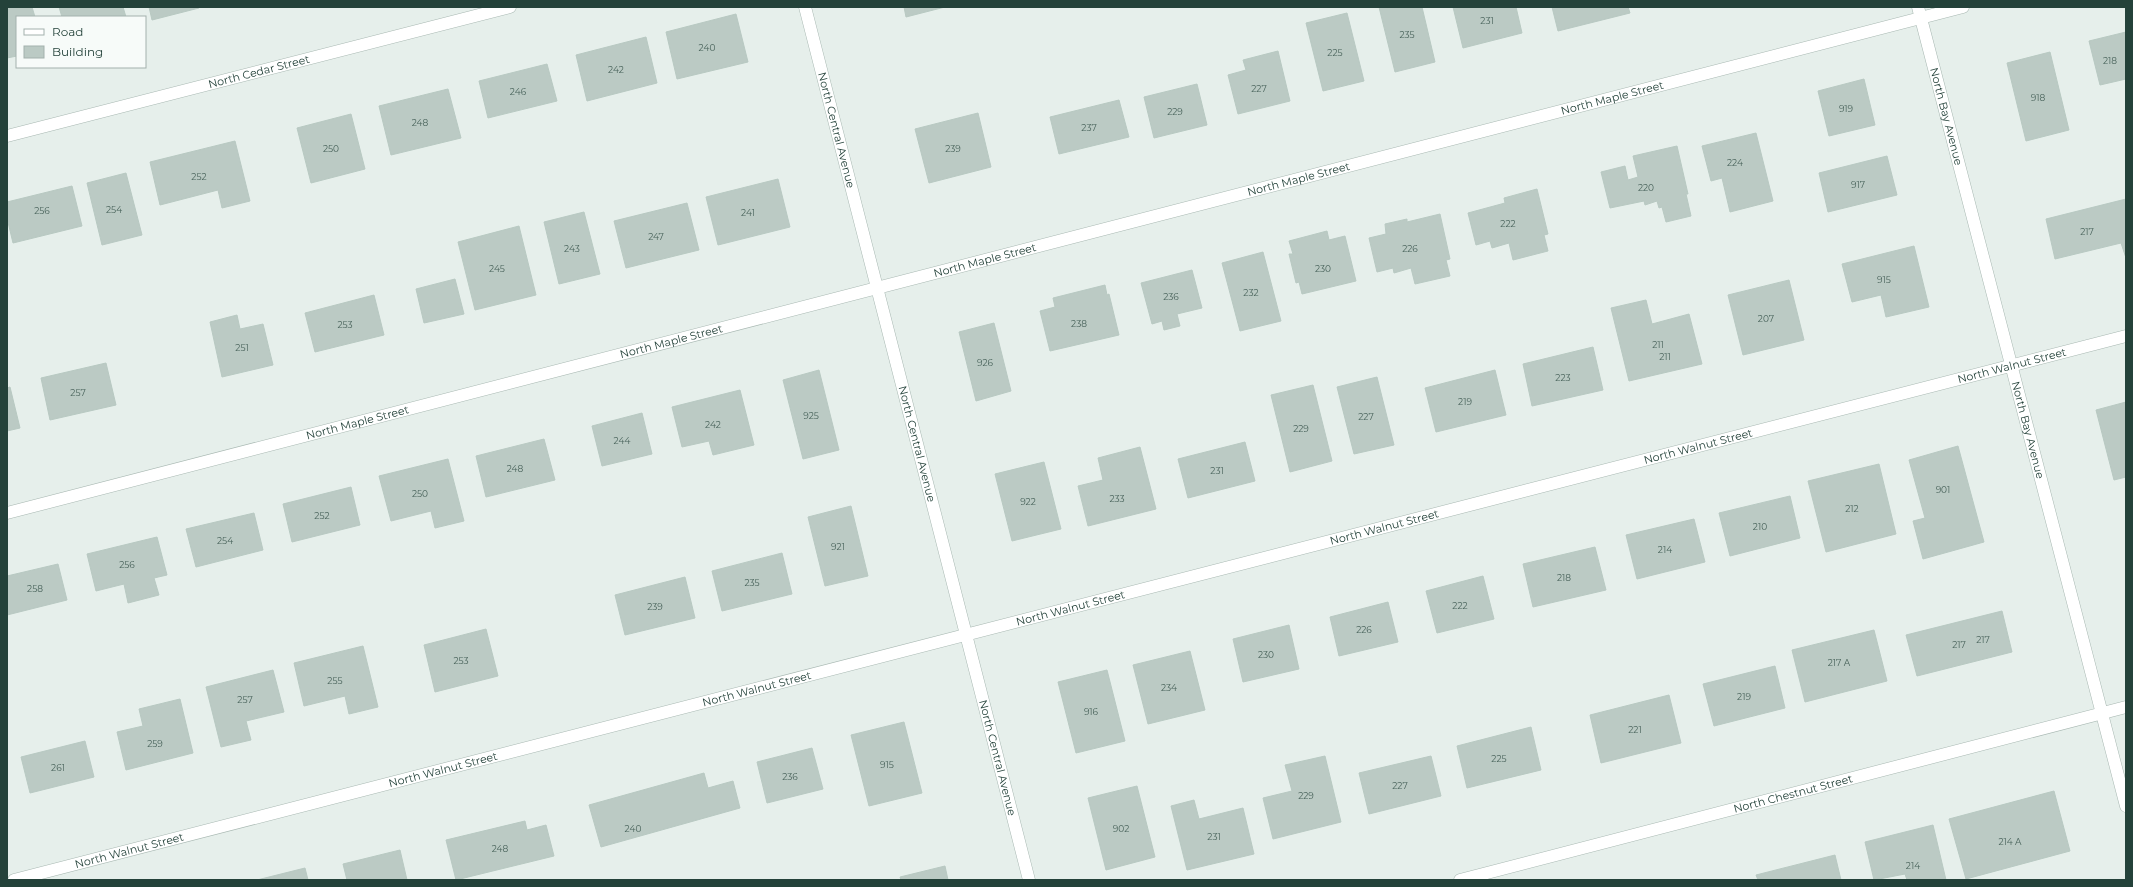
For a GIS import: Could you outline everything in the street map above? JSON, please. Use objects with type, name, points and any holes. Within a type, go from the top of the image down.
[{"type":"street","name":"North Cedar Street","points":[[7,136],[510,7]]},
{"type":"street","name":"North Central Avenue","points":[[806,7],[1029,880]]},
{"type":"street","name":"North Maple Street","points":[[7,513],[877,288],[1919,12],[1963,7]]},
{"type":"street","name":"North Bay Avenue","points":[[1919,12],[2013,365],[2126,806]]},
{"type":"street","name":"North Walnut Street","points":[[14,880],[2126,336]]},
{"type":"street","name":"North Chestnut Street","points":[[1460,880],[2126,708]]},
{"type":"building","points":[[7,7],[32,7],[35,16],[16,16],[16,56],[7,58]]},
{"type":"building","points":[[59,7],[123,7],[126,16],[62,16]]},
{"type":"building","points":[[149,7],[198,7],[199,8],[152,20]]},
{"type":"building","points":[[904,7],[945,7],[906,17]]},
{"type":"building","points":[[1379,7],[1422,7],[1435,62],[1395,72]]},
{"type":"building","points":[[1453,7],[1516,7],[1522,33],[1463,48]]},
{"type":"building","points":[[1552,7],[1628,7],[1630,13],[1558,31]]},
{"type":"building","points":[[1347,13],[1364,81],[1323,91],[1306,23]]},
{"type":"building","points":[[736,14],[748,62],[677,79],[666,32]]},
{"type":"building","points":[[2126,32],[2126,79],[2100,85],[2089,41]]},
{"type":"building","points":[[646,37],[657,83],[587,101],[576,55]]},
{"type":"building","points":[[1278,51],[1290,101],[1238,114],[1228,75],[1246,70],[1243,60]]},
{"type":"building","points":[[2050,52],[2069,130],[2026,141],[2007,63]]},
{"type":"building","points":[[547,64],[557,101],[488,118],[479,81]]},
{"type":"building","points":[[1864,79],[1875,125],[1829,136],[1818,91]]},
{"type":"building","points":[[1197,84],[1207,125],[1154,138],[1144,97]]},
{"type":"building","points":[[448,89],[461,138],[391,155],[379,106]]},
{"type":"building","points":[[1119,100],[1129,137],[1059,154],[1050,117]]},
{"type":"building","points":[[978,113],[991,167],[929,183],[915,129]]},
{"type":"building","points":[[351,114],[365,169],[311,183],[297,128]]},
{"type":"building","points":[[1756,133],[1773,201],[1730,212],[1722,178],[1711,181],[1702,146]]},
{"type":"building","points":[[235,141],[250,201],[222,208],[218,190],[160,205],[150,162]]},
{"type":"building","points":[[1677,146],[1688,194],[1686,194],[1691,216],[1666,222],[1662,207],[1659,208],[1657,201],[1645,205],[1644,201],[1610,208],[1601,172],[1625,166],[1628,180],[1638,177],[1633,156]]},
{"type":"building","points":[[1887,156],[1897,195],[1828,212],[1819,173]]},
{"type":"building","points":[[126,173],[142,235],[102,245],[87,183]]},
{"type":"building","points":[[778,179],[790,227],[718,245],[706,197]]},
{"type":"building","points":[[72,186],[82,226],[13,243],[7,218],[7,202]]},
{"type":"building","points":[[1537,189],[1548,234],[1544,235],[1548,251],[1513,260],[1509,243],[1492,248],[1490,241],[1476,245],[1468,213],[1505,203],[1504,198]]},
{"type":"building","points":[[2126,199],[2126,258],[2121,243],[2055,259],[2046,219]]},
{"type":"building","points":[[687,203],[699,250],[626,268],[614,221]]},
{"type":"building","points":[[584,212],[600,274],[559,284],[544,222]]},
{"type":"building","points":[[1440,214],[1450,259],[1446,260],[1450,276],[1415,284],[1411,268],[1394,273],[1393,268],[1377,272],[1369,238],[1386,234],[1385,224],[1407,219],[1407,222]]},
{"type":"building","points":[[519,226],[536,295],[475,310],[458,242]]},
{"type":"building","points":[[1327,231],[1329,240],[1345,236],[1356,281],[1302,294],[1299,282],[1296,283],[1289,254],[1293,254],[1289,241]]},
{"type":"building","points":[[1914,246],[1929,307],[1886,317],[1881,295],[1852,302],[1842,264]]},
{"type":"building","points":[[1263,252],[1281,321],[1240,331],[1222,263]]},
{"type":"building","points":[[1192,270],[1202,308],[1177,314],[1180,326],[1164,330],[1162,321],[1152,324],[1141,283]]},
{"type":"building","points":[[455,279],[464,314],[424,323],[416,289]]},
{"type":"building","points":[[1789,280],[1804,340],[1743,355],[1728,295]]},
{"type":"building","points":[[1105,285],[1107,295],[1109,294],[1119,335],[1050,351],[1040,311],[1055,307],[1053,298]]},
{"type":"building","points":[[374,295],[384,335],[315,352],[305,313]]},
{"type":"building","points":[[1646,300],[1652,324],[1689,314],[1702,364],[1629,381],[1611,308]]},
{"type":"building","points":[[237,315],[240,329],[263,324],[273,365],[222,377],[210,322]]},
{"type":"building","points":[[994,323],[1011,391],[976,401],[959,332]]},
{"type":"building","points":[[1593,347],[1603,390],[1532,406],[1523,364]]},
{"type":"building","points":[[106,363],[116,405],[50,420],[41,378]]},
{"type":"building","points":[[819,370],[839,450],[803,459],[783,380]]},
{"type":"building","points":[[1495,370],[1506,415],[1436,432],[1425,388]]},
{"type":"building","points":[[1377,377],[1394,445],[1354,454],[1337,387]]},
{"type":"building","points":[[1313,385],[1332,461],[1290,472],[1271,395]]},
{"type":"building","points":[[10,387],[20,428],[7,431],[7,388]]},
{"type":"building","points":[[740,390],[754,445],[713,455],[709,441],[682,447],[672,407]]},
{"type":"building","points":[[2126,402],[2126,477],[2114,480],[2096,410]]},
{"type":"building","points":[[642,413],[652,454],[602,466],[592,426]]},
{"type":"building","points":[[544,439],[555,480],[486,497],[476,456]]},
{"type":"building","points":[[1245,442],[1255,481],[1188,498],[1178,459]]},
{"type":"building","points":[[1958,446],[1984,542],[1923,559],[1913,521],[1925,518],[1909,460]]},
{"type":"building","points":[[1140,447],[1156,509],[1088,526],[1078,486],[1103,480],[1098,458]]},
{"type":"building","points":[[448,459],[464,521],[435,528],[431,511],[391,521],[379,476]]},
{"type":"building","points":[[1044,462],[1061,529],[1012,541],[995,474]]},
{"type":"building","points":[[1879,464],[1896,534],[1826,552],[1808,481]]},
{"type":"building","points":[[351,487],[360,525],[292,542],[283,504]]},
{"type":"building","points":[[1790,496],[1800,538],[1730,556],[1719,513]]},
{"type":"building","points":[[851,506],[868,576],[825,586],[808,517]]},
{"type":"building","points":[[254,513],[263,550],[196,567],[186,529]]},
{"type":"building","points":[[1694,519],[1705,562],[1637,579],[1626,535]]},
{"type":"building","points":[[157,537],[167,575],[154,578],[159,595],[128,603],[124,584],[96,591],[87,554]]},
{"type":"building","points":[[1595,547],[1606,590],[1533,607],[1523,564]]},
{"type":"building","points":[[782,553],[792,594],[722,611],[712,571]]},
{"type":"building","points":[[58,564],[67,600],[7,615],[7,576]]},
{"type":"building","points":[[1483,576],[1494,619],[1437,633],[1426,591]]},
{"type":"building","points":[[685,577],[695,618],[625,635],[615,595]]},
{"type":"building","points":[[1388,602],[1398,642],[1339,656],[1330,617]]},
{"type":"building","points":[[2002,611],[2012,652],[1917,676],[1906,635]]},
{"type":"building","points":[[1289,625],[1299,669],[1243,682],[1233,639]]},
{"type":"building","points":[[486,629],[498,676],[435,692],[424,645]]},
{"type":"building","points":[[1874,630],[1887,681],[1805,702],[1792,650]]},
{"type":"building","points":[[363,646],[378,707],[349,714],[345,696],[304,706],[294,663]]},
{"type":"building","points":[[1190,651],[1205,710],[1148,724],[1133,665]]},
{"type":"building","points":[[1775,666],[1785,708],[1714,726],[1703,684]]},
{"type":"building","points":[[273,670],[284,712],[246,721],[251,740],[221,747],[206,687]]},
{"type":"building","points":[[1107,670],[1125,741],[1076,753],[1058,682]]},
{"type":"building","points":[[1669,695],[1681,743],[1601,763],[1590,715]]},
{"type":"building","points":[[180,699],[193,753],[126,770],[117,732],[143,726],[139,709]]},
{"type":"building","points":[[904,722],[922,793],[869,806],[851,735]]},
{"type":"building","points":[[1531,727],[1541,770],[1467,788],[1457,746]]},
{"type":"building","points":[[85,741],[94,777],[30,793],[21,757]]},
{"type":"building","points":[[812,748],[823,789],[767,803],[757,762]]},
{"type":"building","points":[[1325,756],[1341,822],[1273,839],[1263,798],[1292,791],[1285,765]]},
{"type":"building","points":[[1431,756],[1441,796],[1369,814],[1359,773]]},
{"type":"building","points":[[704,773],[708,788],[733,781],[740,808],[601,847],[589,805]]},
{"type":"building","points":[[1137,786],[1155,857],[1106,870],[1088,798]]},
{"type":"building","points":[[2054,791],[2070,851],[1966,879],[1949,819]]},
{"type":"building","points":[[1194,800],[1199,819],[1243,808],[1254,854],[1187,870],[1171,806]]},
{"type":"building","points":[[525,821],[527,830],[546,825],[554,856],[456,880],[446,840]]},
{"type":"building","points":[[1933,825],[1946,880],[1907,880],[1905,874],[1874,880],[1865,842]]},
{"type":"building","points":[[400,850],[407,880],[347,880],[343,864]]},
{"type":"building","points":[[1835,855],[1841,880],[1758,880],[1756,875]]},
{"type":"building","points":[[945,866],[948,880],[901,880],[900,877]]},
{"type":"building","points":[[305,868],[308,880],[257,880]]}]
